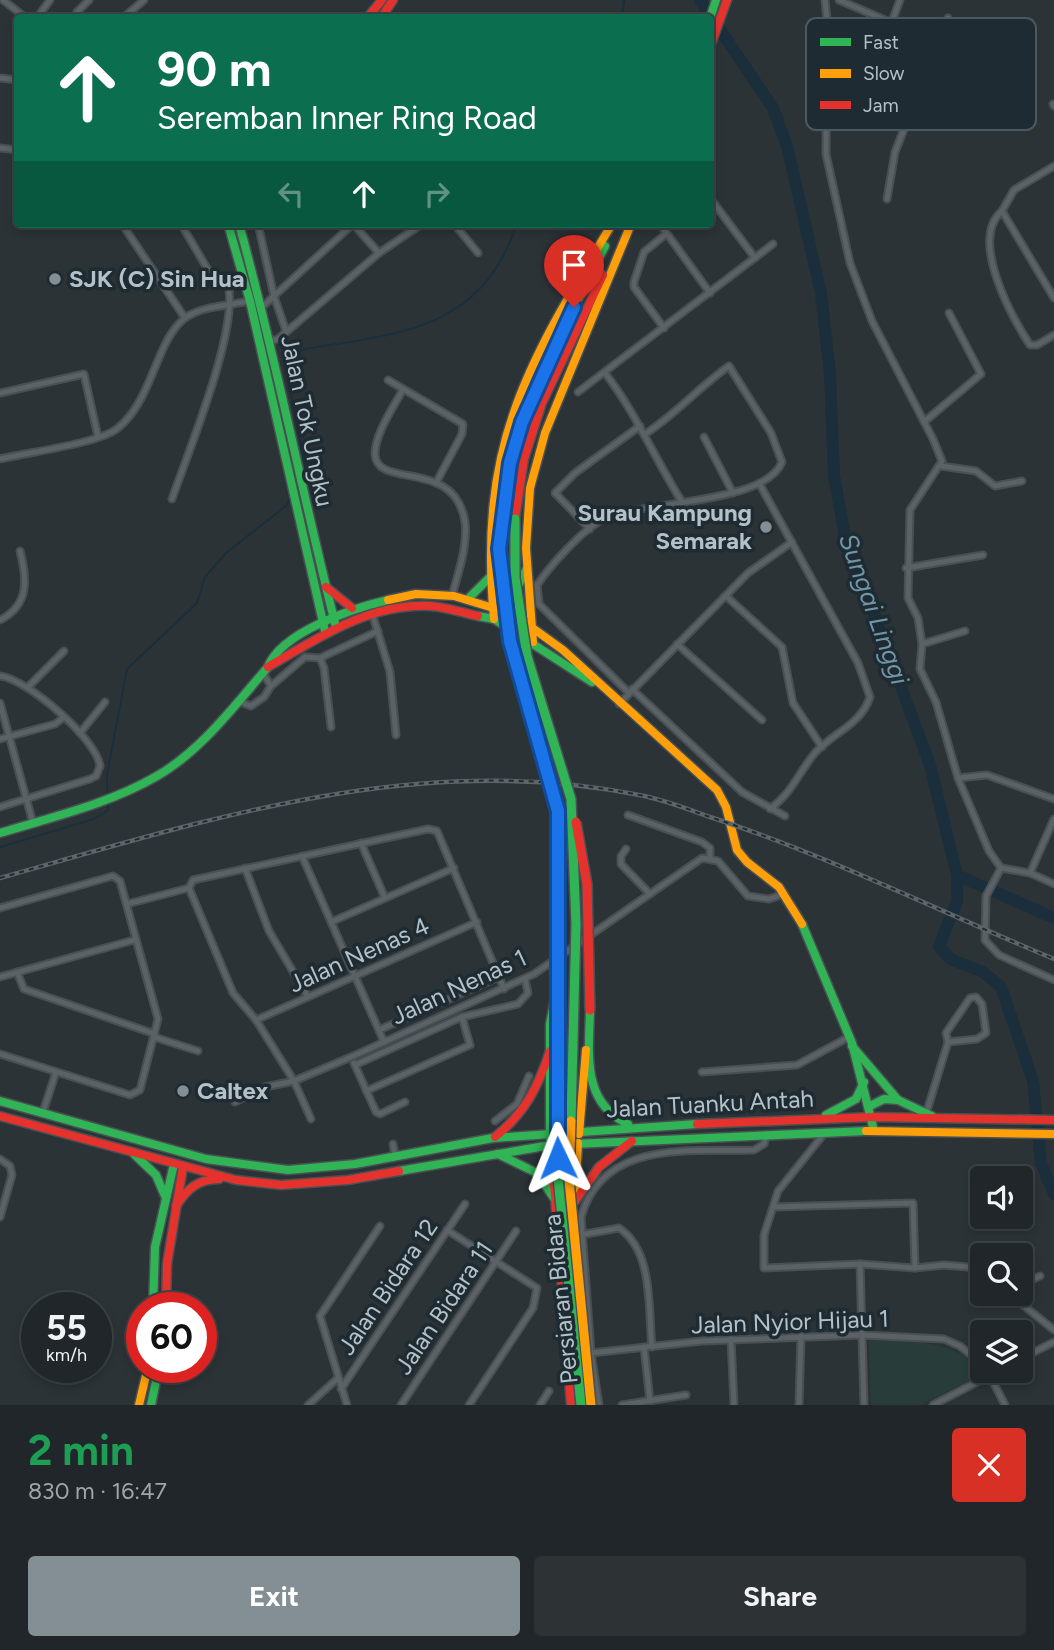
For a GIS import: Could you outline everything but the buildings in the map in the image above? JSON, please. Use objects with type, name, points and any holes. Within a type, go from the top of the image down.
[{"type":"main road","points":[[370,14],[382,0]]},
{"type":"main road","points":[[714,38],[727,0]]},
{"type":"main road","name":"Jalan Tok Ungku","points":[[229,228],[295,480]]},
{"type":"main road","name":"Jalan Tok Ungku","points":[[240,228],[274,340],[295,480]]},
{"type":"main road","points":[[493,1138],[526,1110],[534,1097],[550,1051],[550,1024],[558,982],[558,811],[510,641],[499,549],[501,517],[510,463],[522,422],[552,352],[612,228]]},
{"type":"main road","points":[[494,619],[490,577],[490,516],[496,471],[515,402],[528,371],[612,228]]},
{"type":"main road","points":[[628,228],[542,403],[524,458],[515,519],[515,578],[527,656],[571,800],[587,884],[594,1094],[598,1104],[612,1117],[634,1126]]},
{"type":"main road","points":[[533,642],[527,567],[530,488],[545,433],[628,228]]},
{"type":"main road","points":[[295,480],[324,627]]},
{"type":"main road","name":"Jalan Tok Ungku","points":[[298,493],[334,622]]},
{"type":"main road","points":[[490,577],[498,586],[508,587],[519,584],[527,567]]},
{"type":"main road","points":[[468,599],[490,577]]},
{"type":"main road","points":[[326,587],[352,608]]},
{"type":"main road","points":[[0,832],[97,803],[173,767],[204,739],[282,648],[334,622],[352,608],[416,594],[452,596],[492,606],[513,614],[563,650],[600,687],[717,790],[729,810],[736,848],[748,862],[777,883],[821,969],[851,1042],[872,1105],[874,1131]]},
{"type":"main road","points":[[334,622],[372,613],[430,606],[494,619],[600,687]]},
{"type":"main road","name":"Persiaran Bidara","points":[[571,800],[576,924],[570,1064],[572,1230],[595,1405]]},
{"type":"main road","name":"Persiaran Bidara","points":[[558,982],[558,1178],[581,1405]]},
{"type":"main road","name":"Persiaran Bidara","points":[[590,1010],[575,1201],[595,1405]]},
{"type":"main road","points":[[851,1042],[898,1100]]},
{"type":"main road","name":"Persiaran Bidara","points":[[550,1051],[550,1131],[571,1374],[571,1405]]},
{"type":"main road","points":[[817,1118],[856,1099],[864,1082]]},
{"type":"main road","points":[[550,1093],[560,1101],[566,1101],[573,1099],[582,1088]]},
{"type":"main road","points":[[872,1105],[884,1099],[898,1100],[941,1119]]},
{"type":"main road","name":"Jalan Tuanku Antah","points":[[0,1101],[206,1159],[266,1169],[316,1170],[493,1138],[579,1129],[817,1118],[1054,1120]]},
{"type":"main road","points":[[0,1116],[236,1180]]},
{"type":"main road","name":"Jalan Tuanku Antah","points":[[236,1180],[309,1185],[551,1144],[635,1139],[874,1131],[1054,1134]]},
{"type":"main road","points":[[575,1201],[599,1167],[635,1139]]},
{"type":"main road","points":[[130,1150],[156,1175],[165,1196]]},
{"type":"main road","points":[[494,1153],[537,1173],[554,1198]]},
{"type":"main road","points":[[553,1172],[566,1158],[577,1164]]},
{"type":"main road","points":[[154,1292],[155,1247],[165,1196],[179,1165]]},
{"type":"main road","points":[[166,1292],[167,1264],[179,1165]]},
{"type":"main road","points":[[176,1206],[187,1188],[195,1182],[211,1178],[236,1180]]},
{"type":"main road","points":[[139,1405],[144,1383]]},
{"type":"main road","points":[[151,1405],[156,1383]]},
{"type":"street","points":[[3,0],[21,14]]},
{"type":"street","points":[[79,14],[77,12],[89,0]]},
{"type":"street","points":[[128,14],[144,0]]},
{"type":"street","points":[[825,0],[827,18]]},
{"type":"street","points":[[839,0],[878,18]]},
{"type":"street","points":[[893,18],[900,0]]},
{"type":"street","points":[[826,130],[826,154],[840,222],[860,294],[940,453],[941,466],[910,510],[906,568],[908,598],[918,618],[922,644],[920,669],[936,702],[958,778],[989,851],[1001,868],[1030,873],[1054,884]]},
{"type":"street","points":[[887,199],[895,152],[904,130]]},
{"type":"street","points":[[1054,166],[1014,190],[996,220],[989,251],[991,268],[1030,345],[1037,345],[1054,335]]},
{"type":"street","points":[[714,203],[755,258]]},
{"type":"street","points":[[1003,211],[1054,298]]},
{"type":"street","points":[[125,228],[185,318]]},
{"type":"street","points":[[172,499],[224,348],[232,305],[227,281],[214,280],[183,228]]},
{"type":"street","points":[[259,228],[274,296],[286,331]]},
{"type":"street","points":[[262,307],[349,228]]},
{"type":"street","points":[[357,228],[379,253]]},
{"type":"street","points":[[274,340],[379,253],[416,228]]},
{"type":"street","points":[[457,228],[478,254]]},
{"type":"street","points":[[662,228],[710,293]]},
{"type":"street","points":[[664,328],[634,287],[634,282],[644,251],[666,234]]},
{"type":"street","points":[[578,392],[773,244]]},
{"type":"street","points":[[0,458],[98,437],[117,429],[143,398],[171,333],[185,318],[196,312],[250,301]]},
{"type":"street","points":[[924,422],[981,374],[950,313]]},
{"type":"street","points":[[645,434],[669,419],[699,389],[729,366],[780,453],[779,469],[759,483],[733,493],[618,515],[590,529],[543,576],[536,593],[540,604],[742,792],[785,816]]},
{"type":"street","points":[[605,373],[645,434],[682,502]]},
{"type":"street","points":[[0,393],[84,374],[98,437]]},
{"type":"street","points":[[388,380],[463,425],[462,434],[436,483]]},
{"type":"street","points":[[403,390],[380,435],[375,454],[378,464],[388,471],[436,483],[453,492],[465,522],[465,539],[452,596]]},
{"type":"street","points":[[590,529],[555,493],[575,473],[640,426]]},
{"type":"street","points":[[704,437],[733,493]]},
{"type":"street","points":[[941,466],[976,471],[995,486],[1022,481]]},
{"type":"street","points":[[759,483],[858,663],[870,696],[862,714],[822,747],[783,799],[770,809]]},
{"type":"street","points":[[619,704],[748,573],[792,542]]},
{"type":"street","points":[[0,620],[17,607],[26,587],[20,551]]},
{"type":"street","points":[[906,568],[983,555]]},
{"type":"street","points":[[726,596],[782,647],[793,703],[799,716],[822,747]]},
{"type":"street","points":[[372,613],[390,672],[396,735]]},
{"type":"street","points":[[238,701],[251,706],[305,657],[320,658],[378,631]]},
{"type":"street","points":[[922,644],[965,631]]},
{"type":"street","points":[[563,650],[575,638]]},
{"type":"street","points":[[677,644],[762,720]]},
{"type":"street","points":[[28,687],[64,651]]},
{"type":"street","points":[[320,658],[331,727]]},
{"type":"street","points":[[265,670],[271,686]]},
{"type":"street","points":[[0,676],[15,679],[28,687],[92,745],[99,760],[99,771],[90,779],[0,807]]},
{"type":"street","points":[[80,733],[104,702]]},
{"type":"street","points":[[0,703],[33,823]]},
{"type":"street","points":[[0,739],[55,724],[63,718]]},
{"type":"street","points":[[652,733],[665,719]]},
{"type":"street","points":[[958,778],[987,775],[1054,799]]},
{"type":"street","points":[[628,815],[702,842],[709,848],[710,857],[724,867],[748,896],[769,899],[784,894]]},
{"type":"street","points":[[1030,873],[1054,819]]},
{"type":"street","points":[[127,904],[189,888],[196,878],[428,829],[437,831],[504,989]]},
{"type":"street","points":[[361,843],[385,898]]},
{"type":"street","points":[[626,849],[621,856],[621,864],[650,894]]},
{"type":"street","points":[[302,856],[384,1042]]},
{"type":"street","name":"Jalan Nenas 1","points":[[235,1102],[265,1087],[294,1080],[351,1056],[525,979],[692,863],[710,857]]},
{"type":"street","points":[[245,868],[269,931],[308,997]]},
{"type":"street","points":[[331,922],[454,868]]},
{"type":"street","points":[[1001,868],[986,895],[985,940],[988,947],[999,955],[1054,980]]},
{"type":"street","points":[[0,908],[113,876],[120,881],[134,940],[158,1019],[136,1093],[130,1095],[0,1054]]},
{"type":"street","points":[[189,888],[233,993],[256,1020],[294,1080],[312,1119]]},
{"type":"street","name":"Jalan Nenas 4","points":[[256,1020],[477,922]]},
{"type":"street","points":[[0,977],[134,940]]},
{"type":"street","points":[[17,972],[24,989],[198,1051]]},
{"type":"street","points":[[379,1030],[499,977]]},
{"type":"street","points":[[355,1065],[462,1017],[518,1004],[528,993],[525,979]]},
{"type":"street","points":[[926,1114],[934,1098],[948,1042],[948,1029],[970,998],[976,997],[982,1004],[986,1032],[977,1039],[948,1042]]},
{"type":"street","points":[[470,1004],[474,1014]]},
{"type":"street","points":[[366,1091],[470,1045],[462,1017]]},
{"type":"street","points":[[702,1072],[797,1065],[851,1042]]},
{"type":"street","points":[[351,1056],[376,1112],[380,1114],[405,1102]]},
{"type":"street","points":[[42,1113],[56,1072]]},
{"type":"street","points":[[495,1121],[517,1104],[529,1076]]},
{"type":"street","name":"Jalan Tuanku Antah","points":[[823,1133],[778,1191],[764,1234],[764,1268],[860,1264]]},
{"type":"street","points":[[595,1405],[579,1235],[584,1206],[602,1180],[619,1164],[653,1153],[754,1150],[764,1144],[766,1134]]},
{"type":"street","points":[[393,1144],[395,1156]]},
{"type":"street","points":[[0,1159],[10,1166],[12,1175],[0,1217]]},
{"type":"street","points":[[774,1207],[913,1203],[915,1268]]},
{"type":"street","name":"Jalan Bidara 12","points":[[341,1389],[465,1204]]},
{"type":"street","points":[[348,1405],[320,1316],[380,1226]]},
{"type":"street","points":[[579,1235],[620,1228],[634,1243],[644,1267],[652,1347]]},
{"type":"street","points":[[447,1230],[537,1288],[538,1294],[533,1308],[469,1405]]},
{"type":"street","name":"Jalan Bidara 11","points":[[401,1405],[516,1231]]},
{"type":"street","points":[[864,1405],[860,1264],[970,1268]]},
{"type":"street","points":[[1033,1279],[1040,1276]]},
{"type":"street","points":[[1024,1306],[1054,1330]]},
{"type":"street","name":"Jalan Nyior Hijau 1","points":[[591,1353],[732,1339],[862,1335],[944,1339],[970,1354]]},
{"type":"street","points":[[799,1405],[801,1336]]},
{"type":"street","points":[[732,1339],[734,1405]]},
{"type":"street","points":[[1033,1352],[1054,1342]]},
{"type":"street","points":[[644,1348],[650,1401]]},
{"type":"street","points":[[308,1405],[338,1378]]},
{"type":"street","points":[[933,1405],[971,1383]]},
{"type":"street","points":[[993,1383],[1005,1405]]},
{"type":"street","points":[[540,1405],[549,1391]]},
{"type":"street","points":[[622,1405],[686,1395]]},
{"type":"street","points":[[674,1397],[675,1405]]},
{"type":"green space","points":[[869,1340],[932,1344],[970,1360],[970,1380],[921,1405],[871,1405]]},
{"type":"waterway","points":[[622,14],[624,0]]},
{"type":"waterway","name":"Sungai Linggi","points":[[700,0],[709,14]]},
{"type":"waterway","name":"Sungai Linggi","points":[[714,21],[773,108],[787,146],[821,293],[830,374],[834,476],[845,536],[930,765],[957,875],[957,901],[939,946],[950,959],[983,972],[1001,987],[1033,1081],[1041,1163],[1054,1194]]},
{"type":"waterway","points":[[303,477],[306,471],[287,374],[288,357],[300,350],[401,332],[431,322],[457,308],[481,288],[501,260],[515,228]]},
{"type":"waterway","points":[[107,794],[107,775],[127,669],[197,603],[205,577],[226,553],[286,506],[291,497]]},
{"type":"waterway","points":[[0,847],[94,819],[108,810],[108,803]]},
{"type":"waterway","points":[[957,875],[1054,918]]},
{"type":"railway","points":[[0,878],[157,834],[316,798],[396,786],[476,781],[557,783],[656,799],[752,831],[1054,959]]},
{"type":"traffic: fast","points":[[711,14],[716,0]]},
{"type":"traffic: fast","points":[[229,228],[250,301],[325,631]]},
{"type":"traffic: fast","points":[[240,228],[336,627]]},
{"type":"traffic: fast","points":[[501,517],[508,478],[529,409],[556,345],[605,246]]},
{"type":"traffic: fast","points":[[515,519],[515,578],[527,656],[571,799],[576,924],[571,1121]]},
{"type":"traffic: fast","points":[[468,599],[490,577],[498,585],[519,584],[527,568]]},
{"type":"traffic: fast","points":[[0,833],[100,802],[157,776],[203,741],[287,643],[320,623],[388,600]]},
{"type":"traffic: fast","points":[[478,616],[494,619],[592,682]]},
{"type":"traffic: fast","points":[[558,907],[558,1178],[581,1405]]},
{"type":"traffic: fast","points":[[802,924],[852,1043],[874,1131]]},
{"type":"traffic: fast","points":[[550,1139],[550,1024],[556,993]]},
{"type":"traffic: fast","points":[[590,1010],[589,1060],[595,1090],[613,1115],[628,1124]]},
{"type":"traffic: fast","points":[[852,1046],[898,1100],[932,1116]]},
{"type":"traffic: fast","points":[[826,1115],[856,1099],[864,1082]]},
{"type":"traffic: fast","points":[[872,1105],[884,1099],[898,1100]]},
{"type":"traffic: fast","points":[[0,1101],[206,1159],[288,1170],[355,1164],[493,1138],[697,1124]]},
{"type":"traffic: fast","points":[[399,1171],[551,1145],[866,1131]]},
{"type":"traffic: fast","points":[[134,1154],[156,1175],[165,1196]]},
{"type":"traffic: fast","points":[[498,1154],[537,1173],[554,1198]]},
{"type":"traffic: fast","points":[[154,1292],[155,1247],[174,1164]]},
{"type":"traffic: fast","points":[[151,1405],[156,1383]]},
{"type":"traffic: slow","points":[[494,619],[491,558],[494,504],[502,455],[515,410],[555,322],[610,228]]},
{"type":"traffic: slow","points":[[533,642],[526,548],[530,488],[545,433],[629,228]]},
{"type":"traffic: slow","points":[[501,517],[499,549],[511,641],[558,811],[558,907]]},
{"type":"traffic: slow","points":[[388,600],[416,594],[454,596],[513,614],[563,650],[717,790],[726,807],[737,850],[747,862],[779,887],[802,924]]},
{"type":"traffic: slow","points":[[579,1134],[586,1050]]},
{"type":"traffic: slow","points":[[571,1121],[569,1180],[591,1405]]},
{"type":"traffic: slow","points":[[866,1131],[1054,1134]]},
{"type":"traffic: slow","points":[[575,1200],[578,1143]]},
{"type":"traffic: slow","points":[[139,1405],[144,1383]]},
{"type":"traffic: jam","points":[[370,14],[382,0]]},
{"type":"traffic: jam","points":[[384,14],[393,0]]},
{"type":"traffic: jam","points":[[714,36],[727,0]]},
{"type":"traffic: jam","points":[[515,519],[524,459],[542,403],[603,275]]},
{"type":"traffic: jam","points":[[326,587],[352,608]]},
{"type":"traffic: jam","points":[[268,667],[345,624],[386,610],[430,606],[478,616]]},
{"type":"traffic: jam","points":[[576,822],[587,884],[590,1010]]},
{"type":"traffic: jam","points":[[495,1137],[522,1109],[541,1076],[550,1051]]},
{"type":"traffic: jam","points":[[0,1116],[236,1180],[281,1185],[348,1180],[399,1171]]},
{"type":"traffic: jam","points":[[697,1124],[873,1117],[1054,1120]]},
{"type":"traffic: jam","points":[[575,1201],[599,1167],[632,1141]]},
{"type":"traffic: jam","points":[[551,1145],[571,1405]]},
{"type":"traffic: jam","points":[[166,1292],[167,1264],[183,1167]]},
{"type":"traffic: jam","points":[[176,1206],[194,1186],[219,1179]]},
{"type":"place","name":"SJK (C) Sin Hua","points":[[55,279]]},
{"type":"place","name":"Surau Kampung Semarak","points":[[766,527]]},
{"type":"place","name":"Caltex","points":[[183,1091]]},
{"type":"route","points":[[558,1158],[558,811],[510,641],[499,549],[510,463],[522,422],[541,374],[574,307]]}]
